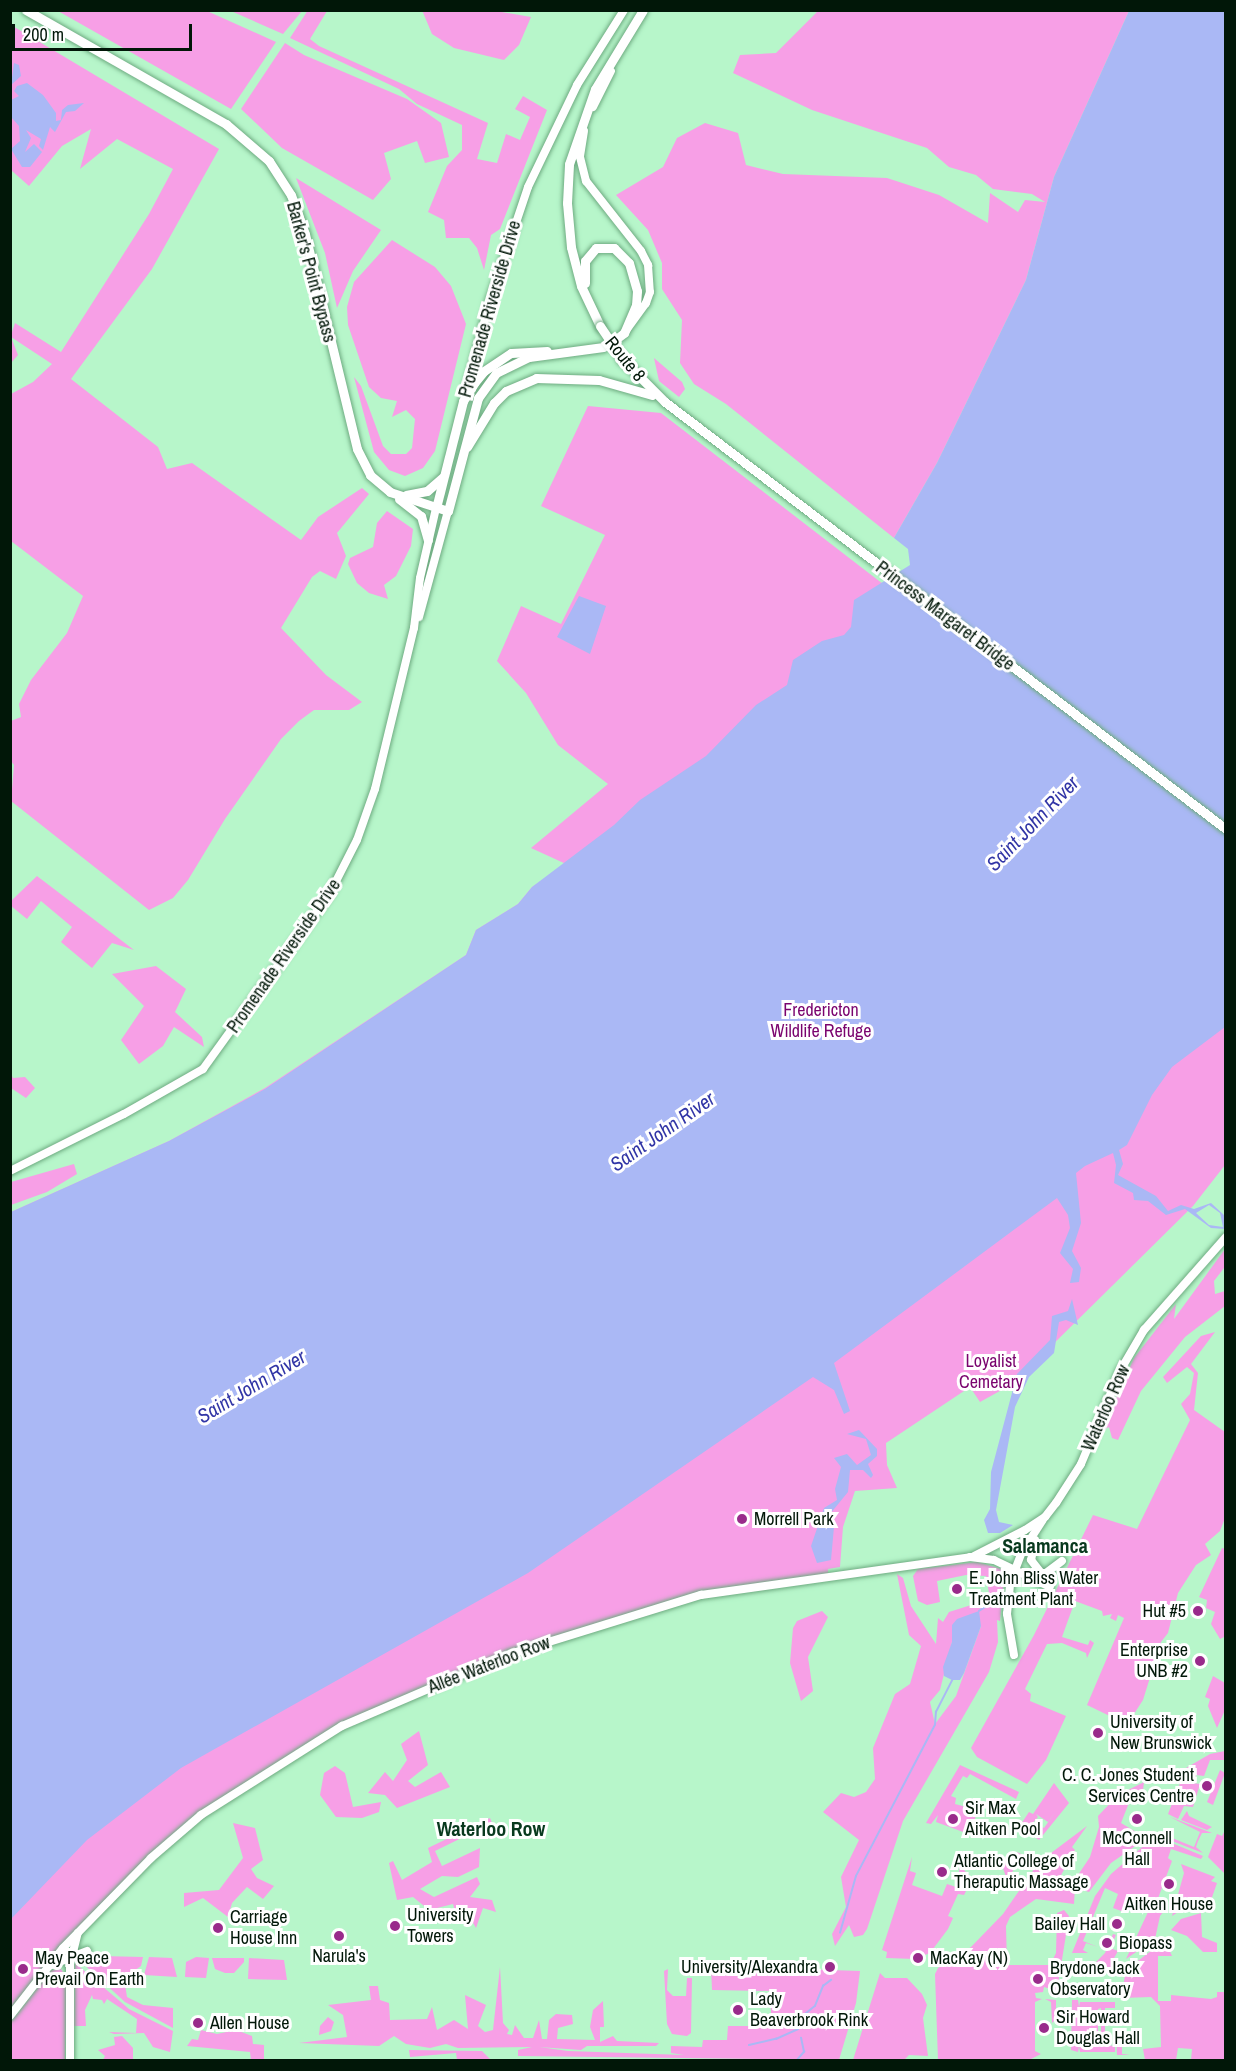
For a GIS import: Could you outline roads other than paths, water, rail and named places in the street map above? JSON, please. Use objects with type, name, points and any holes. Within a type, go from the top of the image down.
[{"type":"highway","name":"Barker's Point Bypass","points":[[26,10],[226,124],[269,161],[299,214],[357,449],[370,475],[390,492],[448,511]]},
{"type":"highway","points":[[592,311],[571,247],[567,203],[569,164],[595,89],[643,10]]},
{"type":"highway","points":[[592,311],[585,261],[596,248],[614,248],[629,263],[637,291],[636,305],[620,336]]},
{"type":"highway","name":"Route 8","points":[[592,311],[622,359],[664,402]]},
{"type":"highway","name":"Promenade Riverside Drive","points":[[448,511],[478,398],[496,373],[529,357],[603,347]]},
{"type":"highway","points":[[463,401],[484,371],[511,353],[530,349],[569,352]]},
{"type":"highway","points":[[463,454],[494,403],[507,391],[536,378],[599,380],[644,391],[664,402]]},
{"type":"highway","name":"Promenade Riverside Drive","points":[[436,508],[463,401]]},
{"type":"highway","name":"Princess Margaret Bridge","points":[[664,402],[1226,829]]},
{"type":"highway","points":[[390,492],[419,495],[444,475]]},
{"type":"highway","points":[[390,492],[421,516],[428,540]]},
{"type":"main road","name":"Promenade Riverside Drive","points":[[463,401],[490,300],[528,187],[577,85],[624,10]]},
{"type":"main road","points":[[620,336],[646,303],[650,285],[648,265],[633,239],[591,193],[580,157],[589,115],[643,10]]},
{"type":"main road","name":"Promenade Riverside Drive","points":[[10,1171],[186,1081],[215,1055],[325,900],[347,861],[375,789],[414,628],[428,540],[436,508]]},
{"type":"main road","name":"Promenade Riverside Drive","points":[[414,628],[427,597],[448,511]]},
{"type":"main road","name":"Waterloo Row","points":[[970,1557],[1005,1542],[1045,1517],[1081,1464],[1120,1371],[1144,1330],[1226,1237]]},
{"type":"main road","points":[[1014,1654],[1007,1614],[1015,1569],[1045,1517]]},
{"type":"main road","points":[[1042,1574],[1032,1563],[1030,1550],[1045,1517]]},
{"type":"main road","points":[[970,1557],[994,1560],[1050,1587]]},
{"type":"main road","name":"Allée Waterloo Row","points":[[10,2016],[63,1948],[177,1834],[248,1783],[342,1726],[481,1665],[592,1627],[701,1595],[970,1557]]},
{"type":"main road","points":[[1015,1569],[1042,1574],[1062,1561]]},
{"type":"main road","points":[[70,2061],[69,1969],[73,1955],[79,1947],[78,1932]]},
{"type":"main road","points":[[46,1968],[87,1951],[79,1947],[63,1948]]},
{"type":"water","name":"Fredericton Wildlife Refuge","points":[[1129,11],[1225,11],[1225,1027],[1172,1067],[1152,1095],[1127,1145],[1119,1150],[1123,1164],[1118,1175],[1156,1196],[1168,1211],[1181,1205],[1194,1209],[1211,1203],[1224,1215],[1225,1229],[1211,1228],[1185,1209],[1166,1215],[1148,1201],[1134,1200],[1133,1193],[1114,1183],[1116,1165],[1113,1153],[1085,1166],[1076,1173],[1081,1223],[1072,1251],[1081,1268],[1079,1282],[1070,1283],[1073,1269],[1060,1253],[1070,1228],[1068,1215],[1057,1198],[834,1363],[850,1411],[844,1414],[834,1390],[813,1377],[528,1573],[181,1768],[87,1840],[11,1919],[11,1212],[169,1141],[265,1089],[466,955],[476,930],[518,904],[532,887],[614,825],[640,800],[706,756],[756,705],[787,685],[793,660],[822,641],[844,635],[851,627],[854,600],[910,565],[908,549],[894,538],[937,463],[1026,280],[1054,177]],"holes":[[[1209,1205],[1220,1213],[1223,1227],[1209,1225],[1196,1213]]]},
{"type":"water","points":[[14,63],[19,65],[21,76],[11,85]]},
{"type":"water","points":[[27,83],[43,95],[56,113],[56,121],[61,120],[62,110],[68,105],[84,103],[75,111],[66,112],[55,132],[50,127],[43,150],[39,146],[41,139],[26,130],[31,138],[25,152],[34,144],[42,152],[30,167],[22,167],[11,149],[20,141],[19,126],[11,117],[11,100],[19,96],[14,91],[17,86]]},
{"type":"water","points":[[579,596],[606,606],[590,654],[557,637]]},
{"type":"water","points":[[1072,1299],[1078,1325],[1066,1320],[1059,1322],[1054,1353],[1029,1377],[1015,1407],[996,1510],[999,1522],[1013,1525],[1000,1533],[988,1533],[984,1520],[990,1509],[991,1472],[1017,1374],[1050,1340],[1052,1316],[1068,1311]]},
{"type":"water","points":[[859,1430],[877,1449],[877,1456],[868,1464],[873,1475],[871,1478],[863,1470],[850,1470],[848,1492],[830,1514],[834,1527],[831,1560],[817,1563],[811,1546],[824,1508],[837,1500],[835,1489],[841,1467],[834,1458],[847,1454],[857,1465],[871,1455],[866,1439],[847,1434]]},
{"type":"water","points":[[979,1611],[981,1626],[964,1673],[960,1680],[952,1680],[944,1676],[943,1667],[952,1642],[952,1625],[957,1619]]},
{"type":"waterway","points":[[979,1611],[990,1604]]},
{"type":"waterway","points":[[840,1933],[856,1876],[935,1725],[936,1712],[952,1680]]},
{"type":"waterway","points":[[749,2045],[776,2039],[798,2029],[800,2018],[815,2006],[823,1986],[831,1980]]},
{"type":"waterway","points":[[797,2060],[804,2052],[801,2038]]},
{"type":"place","name":"Morrell Park","points":[[742,1519]]},
{"type":"place","name":"E. John Bliss Water Treatment Plant","points":[[957,1589]]},
{"type":"place","name":"Hut #5","points":[[1198,1611]]},
{"type":"place","name":"Enterprise UNB #2","points":[[1200,1661]]},
{"type":"place","name":"University of New Brunswick","points":[[1098,1733]]},
{"type":"place","name":"C. C. Jones Student Services Centre","points":[[1207,1786]]},
{"type":"place","name":"Sir Max Aitken Pool","points":[[953,1819]]},
{"type":"place","name":"McConnell Hall","points":[[1137,1819]]},
{"type":"place","name":"Atlantic College of Theraputic Massage","points":[[942,1872]]},
{"type":"place","name":"Aitken House","points":[[1169,1884]]},
{"type":"place","name":"Bailey Hall","points":[[1117,1924]]},
{"type":"place","name":"University Towers","points":[[395,1926]]},
{"type":"place","name":"Carriage House Inn","points":[[218,1928]]},
{"type":"place","name":"Narula's","points":[[339,1936]]},
{"type":"place","name":"Biopass","points":[[1107,1943]]},
{"type":"place","name":"MacKay (N)","points":[[918,1958]]},
{"type":"place","name":"University/Alexandra","points":[[830,1967]]},
{"type":"place","name":"May Peace Prevail On Earth","points":[[23,1969]]},
{"type":"place","name":"Brydone Jack Observatory","points":[[1038,1979]]},
{"type":"place","name":"Lady Beaverbrook Rink","points":[[738,2010]]},
{"type":"place","name":"Allen House","points":[[198,2023]]},
{"type":"place","name":"Sir Howard Douglas Hall","points":[[1044,2028]]},
{"type":"district","name":"Salamanca","points":[[1045,1545]]},
{"type":"district","name":"Waterloo Row","points":[[491,1828]]},
{"type":"water label","name":"Saint John River","points":[[1032,823]]},
{"type":"water label","name":"Saint John River","points":[[662,1131]]},
{"type":"water label","name":"Saint John River","points":[[251,1386]]},
{"type":"park label","name":"Loyalist Cemetary","points":[[991,1372]]}]
